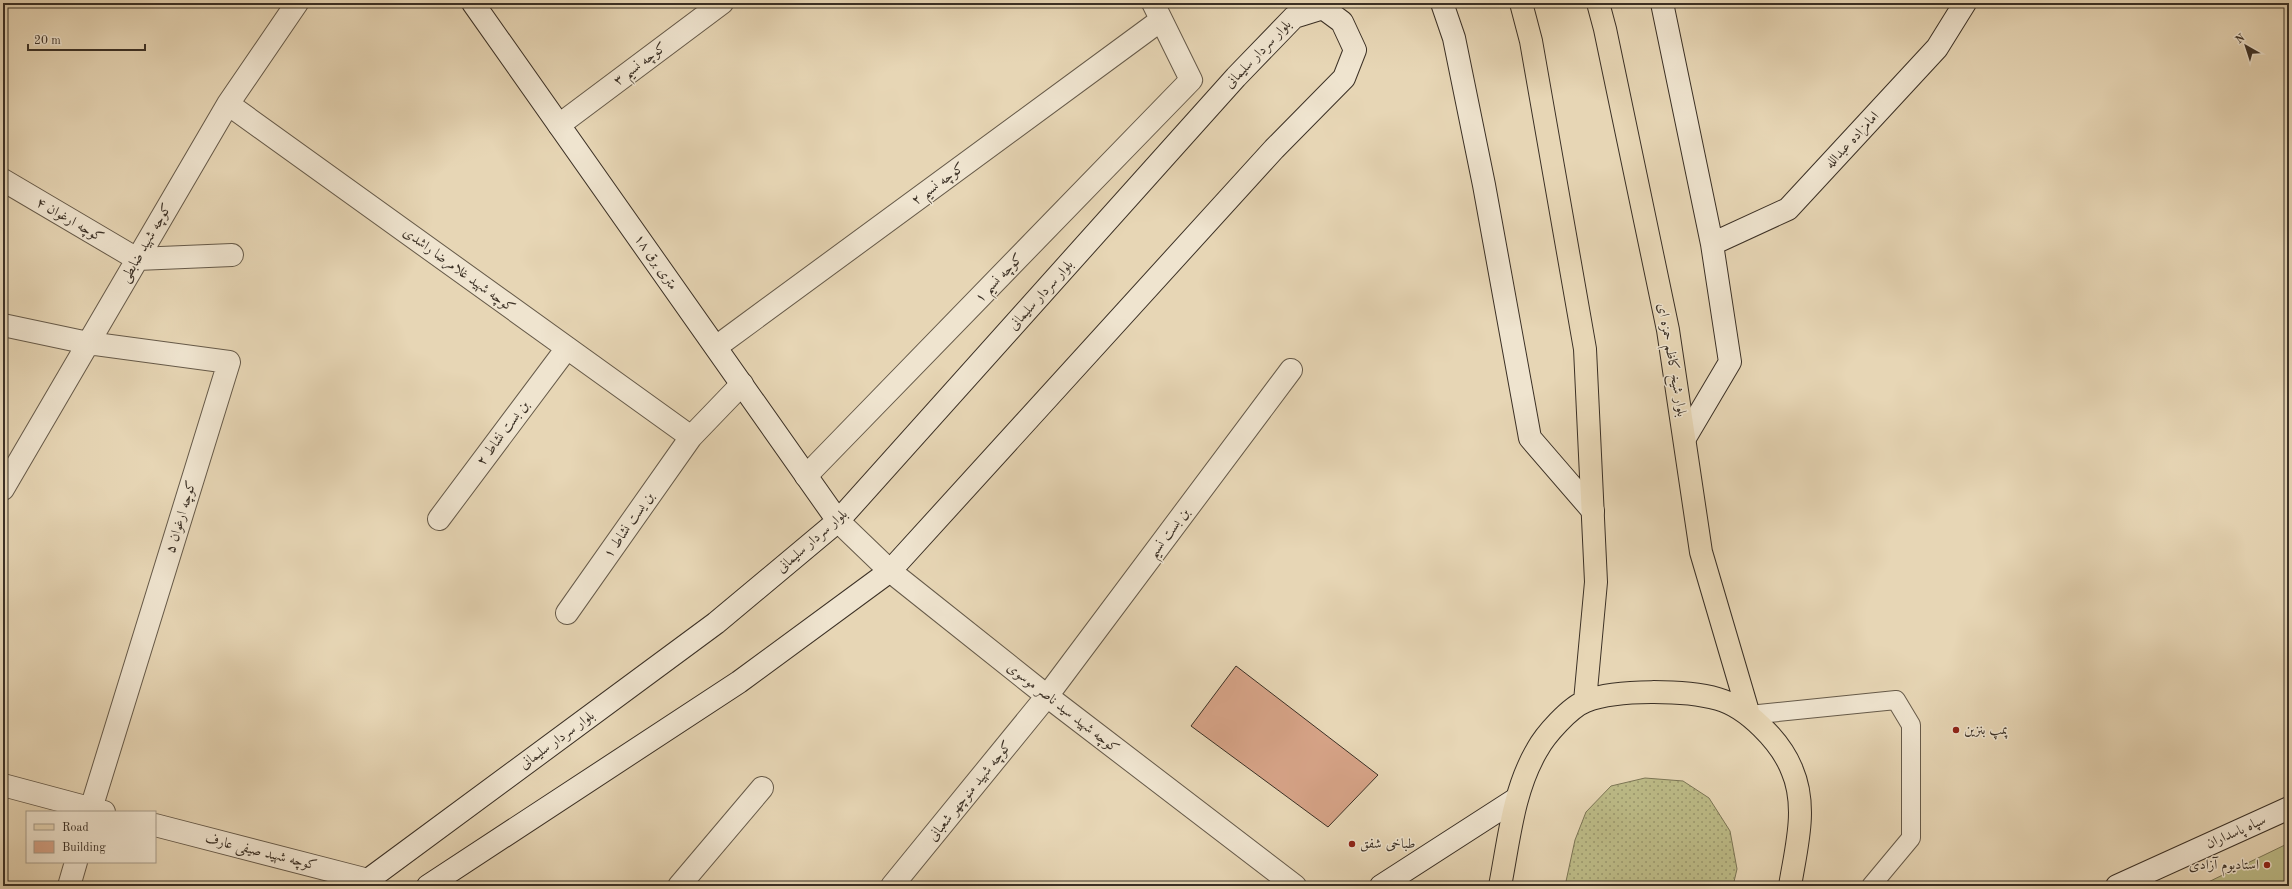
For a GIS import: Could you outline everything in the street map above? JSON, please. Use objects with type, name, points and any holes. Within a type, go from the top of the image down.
[{"type":"main road","points":[[1521,3],[1531,41],[1585,349],[1596,582],[1585,701]]},
{"type":"main road","name":"بلوار شیخ کاظم حمزه ای","points":[[1598,3],[1605,29],[1668,330],[1701,552],[1749,715]]},
{"type":"main road","points":[[1500,886],[1516,798],[1537,749],[1559,722],[1585,701],[1624,694],[1670,692],[1718,699],[1749,715],[1774,741],[1792,770],[1802,807],[1790,886]]},
{"type":"street","name":"کوچه شهید ضابطی","points":[[3,489],[228,104],[297,3]]},
{"type":"street","name":"۱۸ متری برق","points":[[473,3],[838,521]]},
{"type":"street","name":"کوچه نسیم ۳","points":[[559,125],[722,3]]},
{"type":"street","points":[[1442,3],[1454,38],[1484,185],[1530,438],[1593,511]]},
{"type":"street","points":[[1662,3],[1712,244],[1730,362],[1685,438]]},
{"type":"street","name":"امامزاده عبدالله","points":[[1712,244],[1788,209],[1937,48],[1965,3]]},
{"type":"street","name":"بلوار سردار سلیمانی","points":[[365,883],[716,623],[838,521],[1236,76],[1294,17],[1323,8],[1342,22],[1355,50],[1344,78],[1274,149],[890,571],[739,682],[428,886]]},
{"type":"street","name":"کوچه نسیم ۱","points":[[806,476],[1191,80],[1157,12]]},
{"type":"street","name":"کوچه نسیم ۲","points":[[716,347],[1157,12]]},
{"type":"street","name":"کوچه شهید غلامرضا راشدی","points":[[228,104],[691,437]]},
{"type":"street","name":"کوچه ارغوان ۴","points":[[3,180],[138,259]]},
{"type":"street","points":[[138,259],[232,255]]},
{"type":"street","points":[[3,325],[88,343]]},
{"type":"street","name":"کوچه ارغوان ۵","points":[[88,343],[229,362],[95,811]]},
{"type":"street","name":"بن بست نشاط ۲","points":[[439,519],[567,348]]},
{"type":"street","name":"بن بست نسیم","points":[[1048,696],[1291,370]]},
{"type":"street","name":"بن یست نشاط ۱","points":[[567,613],[691,437],[742,384]]},
{"type":"street","name":"کوچه شهید سید ناصر موسوی","points":[[838,521],[890,571],[1048,696],[1295,886]]},
{"type":"street","name":"کوچه شهید منوچهر شعبانی","points":[[892,886],[1048,696]]},
{"type":"street","points":[[3,786],[95,811]]},
{"type":"street","points":[[679,886],[762,788]]},
{"type":"street","points":[[1381,886],[1516,798]]},
{"type":"street","name":"سپاه پاسداران","points":[[2118,886],[2289,808]]},
{"type":"street","name":"کوچه شهید صیفی عارف","points":[[156,825],[365,883]]},
{"type":"street","points":[[70,886],[76,863]]},
{"type":"lane","points":[[1749,715],[1896,700],[1911,725],[1911,838],[1871,886]]},
{"type":"shaded area","points":[[1645,778],[1683,781],[1709,798],[1730,831],[1737,869],[1733,886],[1565,886],[1575,840],[1586,812],[1611,786]]},
{"type":"shaded area","name":"استادیوم آزادی","points":[[2289,843],[2289,886],[2200,886]]},
{"type":"building","points":[[1236,666],[1378,775],[1328,827],[1191,726]]},
{"type":"place","name":"پمپ بنزین","points":[[1956,730]]},
{"type":"place","name":"طباخی شفق","points":[[1352,844]]},
{"type":"place","name":"استادیوم آزادی","points":[[2267,865]]}]
